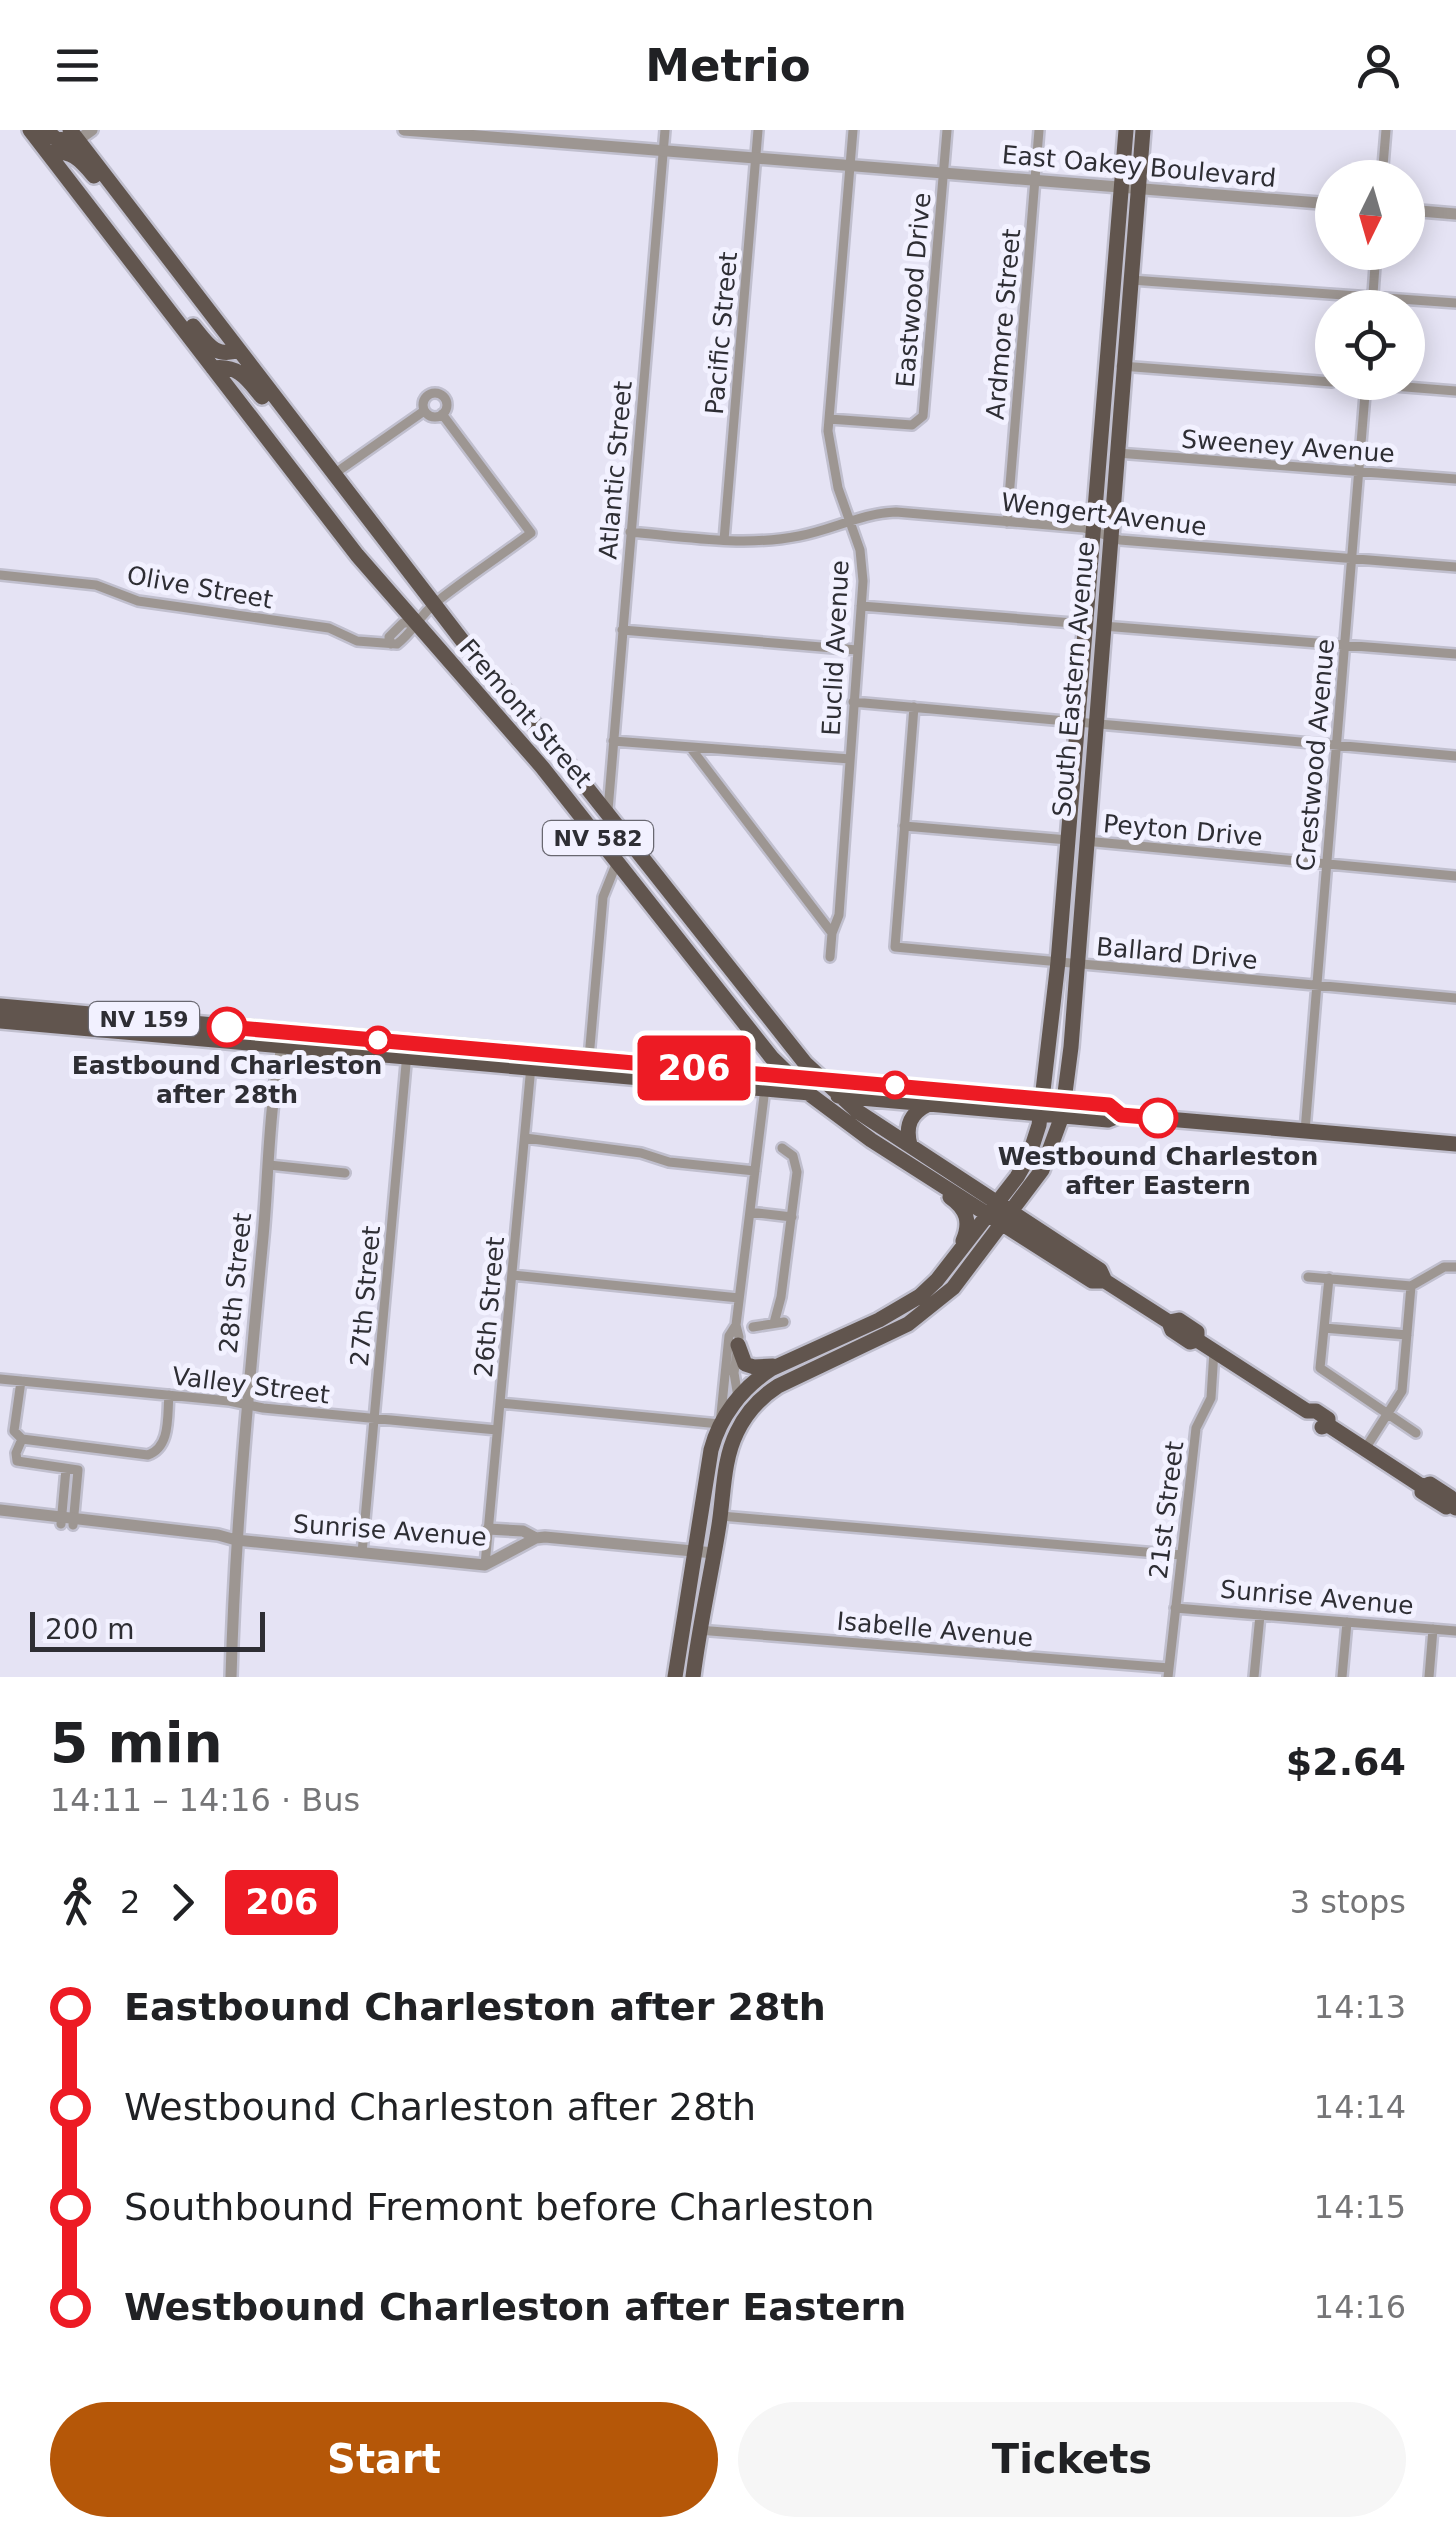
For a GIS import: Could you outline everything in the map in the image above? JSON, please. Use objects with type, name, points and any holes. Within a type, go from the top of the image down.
[{"type":"main road","name":"Fremont Street","points":[[30,130],[348,544],[542,767],[753,1038],[788,1076],[871,1140],[929,1177],[1001,1212],[1100,1270],[1105,1281],[1169,1322],[1172,1330],[1190,1342],[1197,1340],[1306,1411],[1316,1411],[1328,1418],[1328,1425],[1423,1486],[1422,1492],[1446,1507],[1454,1506]]},
{"type":"main road","points":[[46,130],[67,142],[74,135]]},
{"type":"main road","name":"South Eastern Avenue","points":[[1102,534],[1117,452],[1116,366],[1131,280],[1126,130]]},
{"type":"main road","name":"South Eastern Avenue","points":[[1001,1212],[1042,1170],[1064,1108],[1067,963],[1076,840],[1130,188],[1143,130]]},
{"type":"main road","name":"Fremont Street","points":[[74,135],[434,604],[608,813],[759,1009],[820,1079],[1001,1212]]},
{"type":"main road","points":[[48,153],[70,153],[110,193],[121,196]]},
{"type":"main road","points":[[164,304],[179,308],[216,352],[238,350]]},
{"type":"main road","points":[[213,368],[242,373],[266,402],[283,408]]},
{"type":"main road","name":"South Eastern Avenue","points":[[1001,1212],[1026,1162],[1042,1106],[1067,963]]},
{"type":"main road","name":"NV 159","points":[[0,1006],[139,1018],[285,1038],[532,1060],[765,1088]]},
{"type":"main road","points":[[88,1014],[114,1031],[139,1018]]},
{"type":"main road","name":"NV 159","points":[[0,1021],[114,1031],[285,1038]]},
{"type":"main road","points":[[748,1072],[758,1059],[753,1038]]},
{"type":"main road","name":"NV 159","points":[[532,1060],[588,1058],[748,1072]]},
{"type":"main road","points":[[748,1072],[1042,1106],[1109,1105],[1121,1115],[1456,1144]]},
{"type":"main road","points":[[765,1088],[930,1104],[1042,1106]]},
{"type":"main road","points":[[910,1145],[908,1129],[912,1115],[930,1104]]},
{"type":"main road","points":[[929,1177],[960,1204],[966,1216],[966,1234],[956,1256]]},
{"type":"main road","points":[[674,1677],[709,1459],[720,1424],[738,1398],[761,1376],[782,1364],[910,1303],[1001,1212]]},
{"type":"main road","points":[[692,1677],[726,1467],[736,1434],[763,1398],[788,1380],[908,1324],[936,1304],[1001,1212]]},
{"type":"main road","points":[[840,1356],[900,1319],[908,1312],[910,1303]]},
{"type":"main road","points":[[738,1344],[741,1360],[750,1366],[782,1364]]},
{"type":"main road","points":[[726,1467],[724,1444],[742,1408],[738,1398]]},
{"type":"street","points":[[74,135],[92,130]]},
{"type":"street","name":"East Oakey Boulevard","points":[[404,130],[485,133],[663,152],[756,156],[1315,203]]},
{"type":"street","name":"Atlantic Street","points":[[608,813],[665,130]]},
{"type":"street","name":"Pacific Street","points":[[724,540],[758,130]]},
{"type":"street","name":"Euclid Avenue","points":[[830,957],[832,933],[839,915],[861,606],[860,550],[830,459],[829,419],[853,130]]},
{"type":"street","name":"Eastwood Drive","points":[[829,419],[912,425],[922,416],[947,130]]},
{"type":"street","name":"Ardmore Street","points":[[1007,522],[1040,130]]},
{"type":"street","points":[[1384,160],[1386,130]]},
{"type":"street","points":[[1425,211],[1456,214]]},
{"type":"street","points":[[1131,280],[1315,297]]},
{"type":"street","points":[[1425,303],[1456,303]]},
{"type":"street","points":[[1116,366],[1315,381]]},
{"type":"street","points":[[1425,389],[1456,392]]},
{"type":"street","points":[[438,393],[446,402],[442,414],[431,416],[424,411],[422,403],[426,396],[438,393]]},
{"type":"street","name":"Crestwood Avenue","points":[[1305,1131],[1364,400]]},
{"type":"street","points":[[334,474],[424,411]]},
{"type":"street","name":"Olive Street","points":[[0,575],[94,584],[138,602],[329,628],[357,641],[397,644],[411,634],[414,623],[434,604],[531,533],[442,414]]},
{"type":"street","name":"Sweeney Avenue","points":[[1117,452],[1456,479]]},
{"type":"street","name":"Wengert Avenue","points":[[630,532],[724,540],[798,537],[878,512],[896,512],[1456,566]]},
{"type":"street","points":[[861,606],[1456,654]]},
{"type":"street","points":[[622,630],[857,650]]},
{"type":"street","points":[[853,702],[1456,756]]},
{"type":"street","points":[[904,826],[914,707]]},
{"type":"street","points":[[613,740],[850,759]]},
{"type":"street","points":[[690,747],[832,933]]},
{"type":"street","name":"Peyton Drive","points":[[904,826],[1456,876]]},
{"type":"street","name":"Ballard Drive","points":[[904,826],[895,947],[1456,998]]},
{"type":"street","points":[[588,1058],[603,897],[617,862]]},
{"type":"street","name":"28th Street","points":[[228,1677],[231,1561],[285,1038]]},
{"type":"street","name":"27th Street","points":[[362,1553],[408,1049]]},
{"type":"street","name":"26th Street","points":[[485,1565],[532,1060]]},
{"type":"street","points":[[738,1398],[734,1373],[736,1325],[765,1088]]},
{"type":"street","points":[[525,1138],[641,1153],[669,1162],[755,1171]]},
{"type":"street","points":[[753,1328],[779,1323],[796,1163],[782,1148]]},
{"type":"street","points":[[269,1166],[345,1172]]},
{"type":"street","points":[[750,1212],[792,1216]]},
{"type":"street","points":[[1308,1277],[1411,1286],[1444,1266],[1456,1268]]},
{"type":"street","points":[[512,1275],[739,1298]]},
{"type":"street","points":[[1328,1278],[1320,1368],[1416,1433]]},
{"type":"street","points":[[1365,1450],[1402,1391],[1411,1286]]},
{"type":"street","points":[[500,1402],[720,1424],[729,1336],[736,1325]]},
{"type":"street","points":[[1324,1328],[1407,1336]]},
{"type":"street","name":"21st Street","points":[[1168,1673],[1196,1428],[1211,1398],[1214,1351]]},
{"type":"street","name":"Valley Street","points":[[0,1379],[498,1430]]},
{"type":"street","points":[[21,1381],[14,1431],[22,1439],[148,1455],[159,1451],[164,1442],[169,1395]]},
{"type":"street","points":[[22,1439],[16,1454],[18,1461],[78,1470],[68,1521]]},
{"type":"street","points":[[66,1468],[68,1521]]},
{"type":"street","name":"Sunrise Avenue","points":[[0,1513],[485,1565],[536,1538]]},
{"type":"street","points":[[720,1516],[1180,1555]]},
{"type":"street","points":[[488,1529],[523,1532],[536,1538],[714,1553]]},
{"type":"street","name":"Sunrise Avenue","points":[[1175,1608],[1456,1632]]},
{"type":"street","points":[[1254,1677],[1260,1615]]},
{"type":"street","points":[[1342,1677],[1347,1622]]},
{"type":"street","name":"Isabelle Avenue","points":[[698,1630],[1168,1673]]},
{"type":"street","points":[[1429,1677],[1433,1630]]},
{"type":"bus line","name":"206","points":[[227,1027],[1109,1105],[1121,1115],[1158,1118]]},
{"type":"place","name":"Eastbound Charleston after 28th","points":[[227,1027]]},
{"type":"place","name":"Westbound Charleston after Eastern","points":[[1158,1118]]}]
